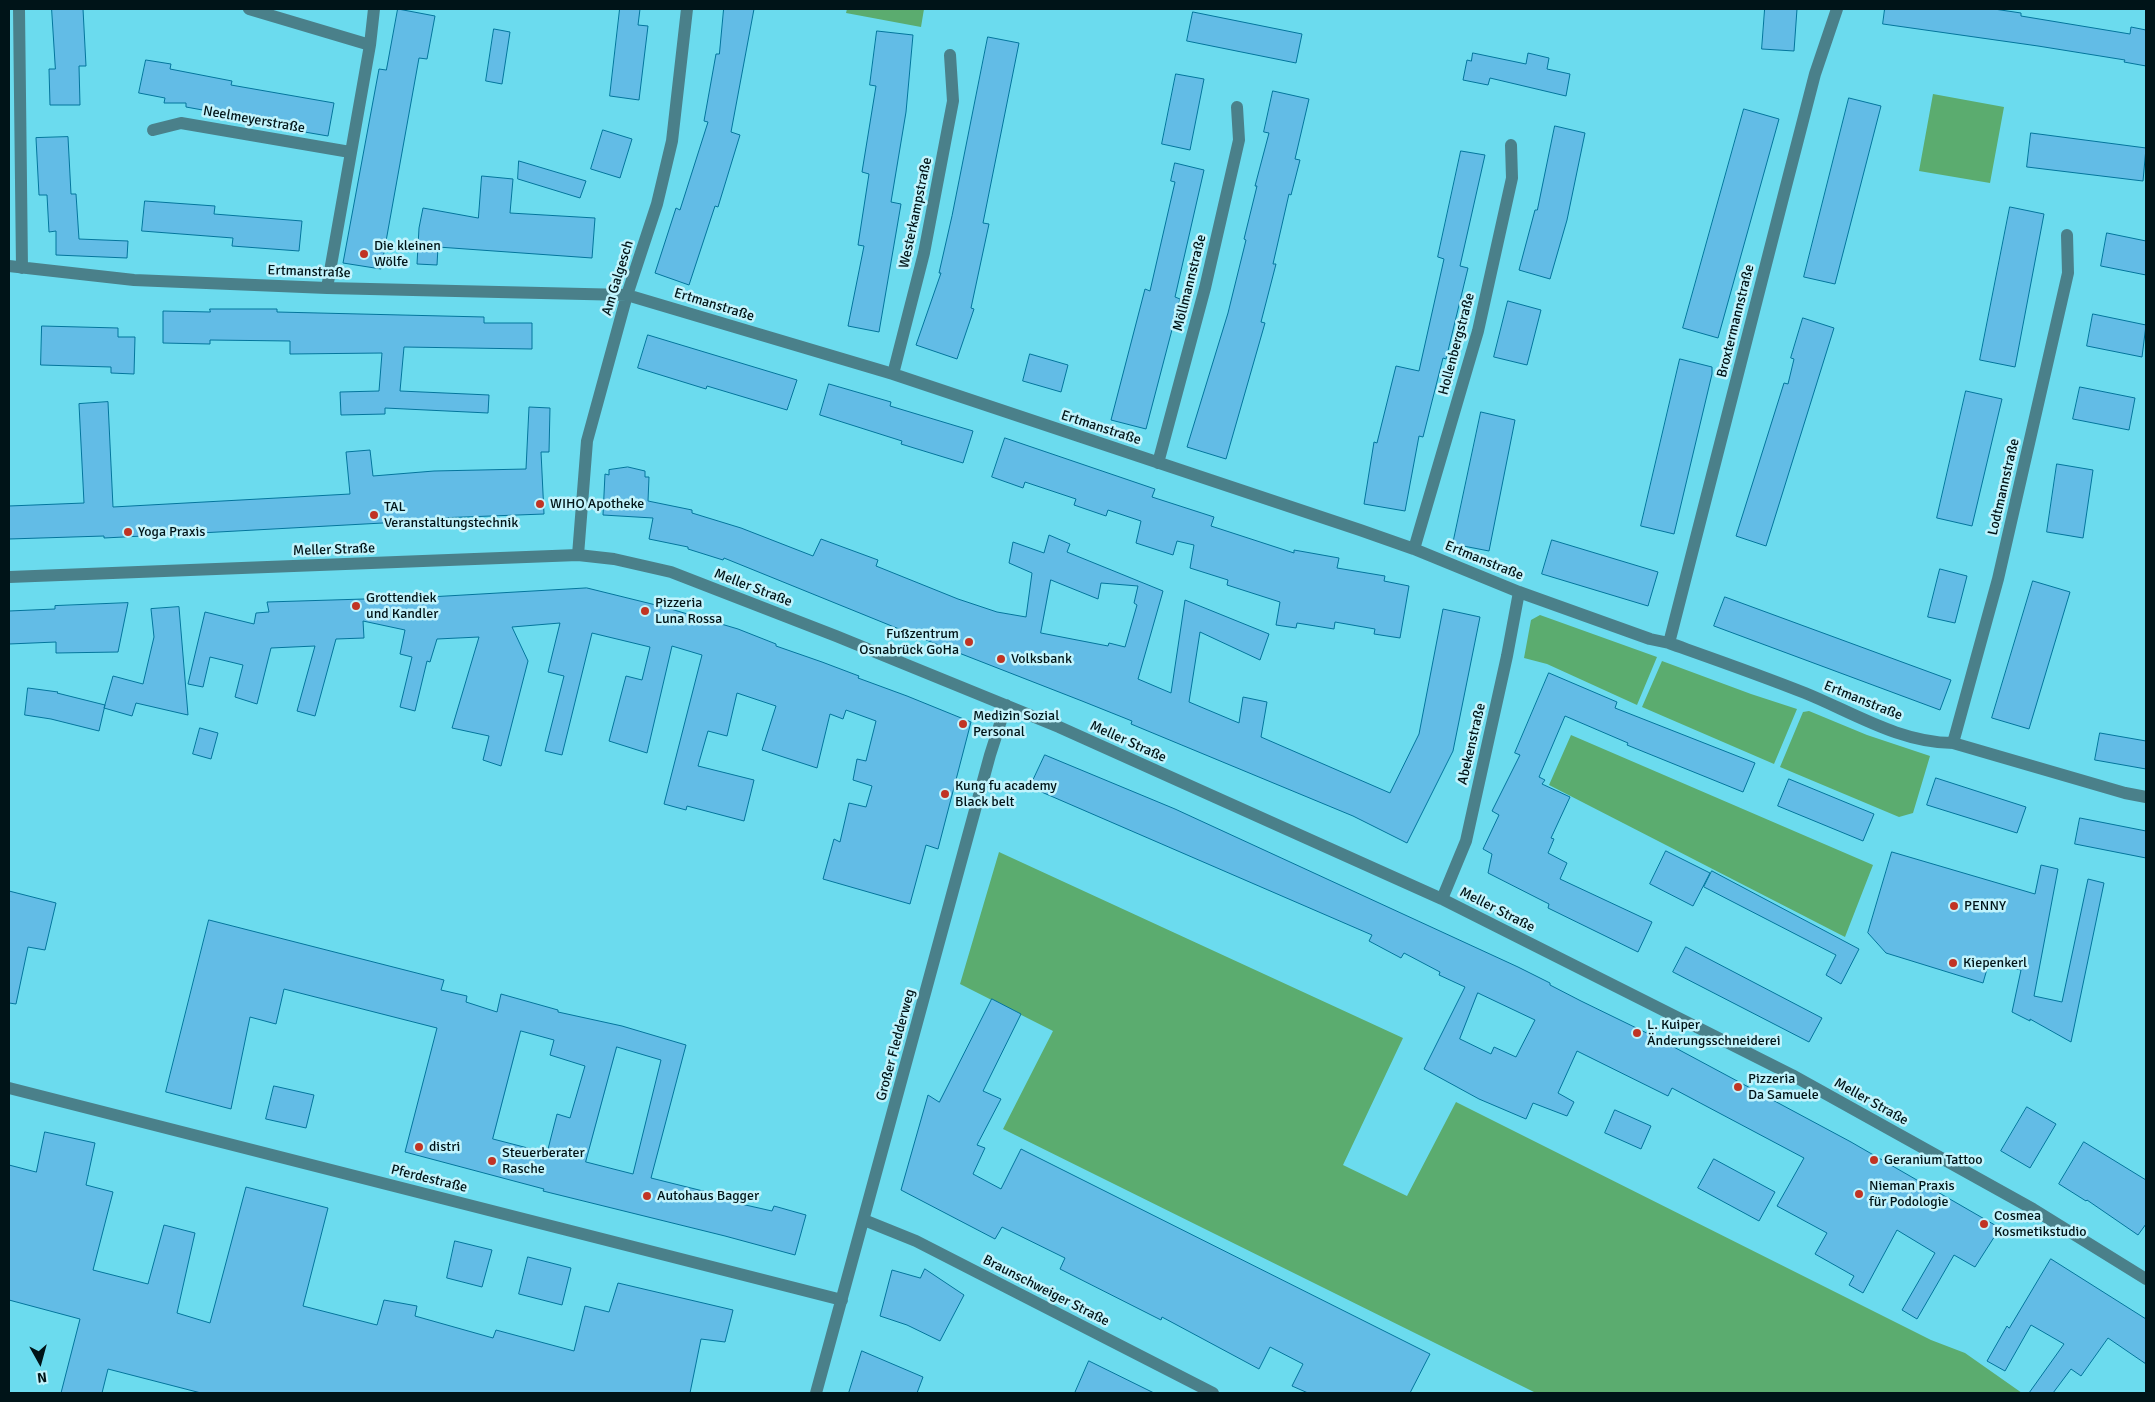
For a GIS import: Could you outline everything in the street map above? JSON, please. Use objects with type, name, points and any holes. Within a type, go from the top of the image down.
[{"type":"street","points":[[18,9],[22,268]]},
{"type":"street","points":[[249,9],[370,45]]},
{"type":"street","points":[[327,288],[370,45],[374,9]]},
{"type":"street","name":"Am Galgesch","points":[[578,555],[586,441],[627,295],[657,204],[672,142],[687,9]]},
{"type":"street","name":"Broxtermannstraße","points":[[1669,643],[1815,74],[1837,9]]},
{"type":"street","name":"Westerkampstraße","points":[[893,374],[924,253],[953,101],[950,55]]},
{"type":"street","name":"Möllmannstraße","points":[[1158,463],[1206,288],[1239,140],[1237,108]]},
{"type":"street","name":"Neelmeyerstraße","points":[[153,130],[181,123],[350,152]]},
{"type":"street","name":"Hollenbergstraße","points":[[1414,549],[1478,331],[1512,178],[1511,145]]},
{"type":"street","name":"Lodtmannstraße","points":[[1953,744],[1998,579],[2066,283],[2068,273],[2067,235]]},
{"type":"street","name":"Ertmanstraße","points":[[9,266],[134,280],[327,288],[627,295],[893,374],[1414,549],[1519,592],[1650,639],[1669,643],[1806,694],[1841,711],[1908,736],[1938,743],[1953,744],[2125,793],[2146,797]]},
{"type":"street","name":"Meller Straße","points":[[9,577],[578,555],[614,559],[671,572],[1006,705],[1442,899],[1792,1075],[2033,1209],[2146,1279]]},
{"type":"street","name":"Abekenstraße","points":[[1442,899],[1466,841],[1507,656],[1519,592]]},
{"type":"street","name":"Großer Fledderweg","points":[[816,1393],[985,773],[1006,705]]},
{"type":"street","name":"Pferdestraße","points":[[9,1088],[842,1300]]},
{"type":"street","name":"Braunschweiger Straße","points":[[864,1220],[916,1241],[1213,1393]]},
{"type":"green space","points":[[847,9],[924,9],[921,27],[846,13]]},
{"type":"green space","points":[[1933,94],[2004,107],[1990,183],[1919,171]]},
{"type":"green space","points":[[1540,615],[1657,657],[1637,705],[1547,664],[1524,658],[1531,620]]},
{"type":"green space","points":[[1662,661],[1797,709],[1774,764],[1642,707]]},
{"type":"green space","points":[[1809,711],[1867,735],[1930,756],[1913,813],[1899,817],[1780,767],[1803,712]]},
{"type":"green space","points":[[1571,735],[1873,865],[1845,937],[1549,785]]},
{"type":"green space","points":[[999,852],[1403,1038],[1343,1165],[1407,1196],[1456,1102],[1931,1340],[1965,1353],[2022,1393],[1536,1393],[1003,1129],[1053,1031],[960,984]]},
{"type":"building","points":[[52,9],[83,9],[86,66],[79,66],[80,105],[50,105],[49,69],[55,69]]},
{"type":"building","points":[[398,9],[435,16],[427,59],[419,58],[381,269],[343,263],[379,69],[386,70]]},
{"type":"building","points":[[620,9],[640,9],[638,25],[648,26],[639,100],[610,96]]},
{"type":"building","points":[[724,9],[754,9],[731,132],[740,135],[718,207],[715,206],[689,285],[655,273],[676,208],[680,210],[708,122],[704,121],[716,54],[719,54]]},
{"type":"building","points":[[1765,9],[1797,9],[1794,51],[1762,49]]},
{"type":"building","points":[[1885,9],[1994,9],[2021,13],[2021,16],[2130,34],[2131,27],[2146,30],[2146,66],[2124,62],[2125,60],[2038,46],[1883,24]]},
{"type":"building","points":[[1193,12],[1302,34],[1296,63],[1187,41]]},
{"type":"building","points":[[494,29],[510,32],[502,84],[486,81]]},
{"type":"building","points":[[877,31],[913,35],[906,112],[891,202],[901,204],[879,332],[848,326],[864,246],[858,245],[869,174],[862,172],[876,86],[870,85]]},
{"type":"building","points":[[988,37],[1019,43],[983,223],[989,224],[971,308],[974,309],[957,359],[916,345],[941,273],[939,273]]},
{"type":"building","points":[[1473,53],[1526,64],[1528,53],[1549,58],[1547,69],[1570,74],[1566,96],[1490,78],[1488,85],[1463,80],[1467,60],[1471,61]]},
{"type":"building","points":[[146,60],[171,64],[170,69],[232,81],[231,85],[334,103],[328,136],[246,122],[247,118],[186,107],[186,103],[164,103],[165,98],[139,93]]},
{"type":"building","points":[[1176,74],[1204,79],[1190,150],[1162,144]]},
{"type":"building","points":[[1273,91],[1309,99],[1295,159],[1300,160],[1291,195],[1289,194],[1273,264],[1276,264],[1261,322],[1265,323],[1226,459],[1187,447],[1228,313],[1246,240],[1244,239],[1257,186],[1255,186],[1269,133],[1264,132]]},
{"type":"building","points":[[1849,98],[1881,106],[1835,284],[1804,277]]},
{"type":"building","points":[[1744,109],[1779,119],[1718,338],[1683,328]]},
{"type":"building","points":[[1555,126],[1585,133],[1567,220],[1550,279],[1519,270],[1535,210],[1537,210]]},
{"type":"building","points":[[603,130],[632,139],[620,178],[591,169]]},
{"type":"building","points":[[2031,133],[2146,148],[2143,181],[2027,167]]},
{"type":"building","points":[[68,137],[71,194],[76,194],[79,239],[128,241],[127,258],[56,255],[56,231],[49,232],[47,195],[39,195],[36,138]]},
{"type":"building","points":[[1461,151],[1485,155],[1460,266],[1468,268],[1446,359],[1443,358],[1423,437],[1419,436],[1405,511],[1364,504],[1374,442],[1377,443],[1396,366],[1419,371],[1444,259],[1438,257]]},
{"type":"building","points":[[519,161],[586,181],[580,198],[518,179]]},
{"type":"building","points":[[1175,163],[1204,170],[1175,297],[1180,299],[1146,429],[1111,420],[1145,289],[1150,291],[1175,182],[1171,181]]},
{"type":"building","points":[[482,176],[513,179],[510,213],[595,218],[592,258],[438,247],[437,265],[417,264],[419,228],[423,208],[478,218]]},
{"type":"building","points":[[145,201],[215,206],[214,214],[302,221],[299,251],[232,246],[233,238],[142,231]]},
{"type":"building","points":[[2010,207],[2044,214],[2015,367],[1980,360]]},
{"type":"building","points":[[2107,233],[2146,241],[2146,275],[2101,266]]},
{"type":"building","points":[[1508,301],[1541,310],[1527,365],[1494,357]]},
{"type":"building","points":[[210,309],[277,309],[277,312],[484,317],[484,323],[532,323],[532,349],[404,347],[400,391],[489,395],[488,413],[385,408],[385,414],[341,415],[340,392],[379,391],[382,353],[290,354],[290,341],[210,340],[210,344],[163,343],[163,311],[210,312]]},
{"type":"building","points":[[2093,314],[2146,325],[2142,357],[2087,346]]},
{"type":"building","points":[[1803,318],[1834,328],[1766,546],[1736,536],[1784,383],[1788,384],[1794,359],[1791,358]]},
{"type":"building","points":[[42,326],[118,328],[118,337],[135,337],[134,374],[111,373],[111,367],[41,365]]},
{"type":"building","points":[[648,335],[797,380],[787,410],[707,386],[706,389],[638,368]]},
{"type":"building","points":[[1030,354],[1068,365],[1061,392],[1023,381]]},
{"type":"building","points":[[1680,359],[1712,367],[1712,374],[1674,534],[1641,526]]},
{"type":"building","points":[[829,384],[891,402],[890,406],[973,431],[963,463],[901,444],[902,441],[820,415]]},
{"type":"building","points":[[2080,387],[2135,398],[2129,430],[2073,419]]},
{"type":"building","points":[[1966,391],[2002,399],[1972,526],[1937,518]]},
{"type":"building","points":[[108,402],[113,507],[350,494],[346,452],[370,450],[373,476],[434,471],[526,469],[529,407],[550,408],[549,452],[541,452],[544,514],[438,518],[438,524],[402,527],[401,522],[145,536],[145,531],[143,536],[104,538],[104,536],[9,539],[9,506],[84,503],[79,404]]},
{"type":"building","points":[[1481,412],[1515,420],[1489,551],[1453,544]]},
{"type":"building","points":[[1005,438],[1155,489],[1152,497],[1214,517],[1211,526],[1294,553],[1294,550],[1339,558],[1337,568],[1385,576],[1384,581],[1409,586],[1400,638],[1374,634],[1375,629],[1335,622],[1334,629],[1297,623],[1296,628],[1276,625],[1280,602],[1227,585],[1228,580],[1190,568],[1194,545],[1177,541],[1173,555],[1136,543],[1141,521],[1108,510],[1106,516],[1074,505],[1076,499],[1025,482],[1023,488],[992,477]]},
{"type":"building","points":[[2057,464],[2093,470],[2083,538],[2047,532]]},
{"type":"building","points":[[628,467],[645,471],[645,477],[649,477],[648,501],[692,510],[692,513],[741,528],[813,556],[821,539],[878,560],[876,566],[958,599],[997,612],[1026,617],[1032,573],[1009,563],[1013,542],[1044,553],[1049,535],[1070,544],[1067,552],[1163,591],[1138,679],[1171,693],[1185,600],[1269,634],[1260,660],[1200,632],[1189,702],[1239,723],[1243,697],[1267,702],[1261,737],[1390,793],[1419,734],[1443,609],[1480,617],[1453,751],[1407,843],[1353,816],[1131,724],[1132,721],[724,558],[723,560],[688,549],[688,547],[649,539],[653,518],[603,515],[605,474],[609,475],[609,470]],"holes":[[[1051,580],[1098,599],[1101,583],[1138,586],[1134,603],[1137,605],[1125,647],[1109,643],[1108,646],[1041,633]]]},
{"type":"building","points":[[1552,540],[1658,572],[1648,606],[1542,574]]},
{"type":"building","points":[[1940,569],[1967,576],[1955,623],[1928,617]]},
{"type":"building","points":[[2033,581],[2070,592],[2029,729],[1992,718]]},
{"type":"building","points":[[587,588],[664,607],[738,629],[776,644],[776,646],[859,676],[858,678],[971,722],[938,849],[926,845],[910,904],[823,879],[834,839],[840,842],[849,803],[866,807],[872,786],[853,780],[857,759],[866,761],[876,721],[846,710],[843,719],[830,714],[817,768],[762,750],[776,706],[737,693],[727,736],[708,731],[698,766],[754,780],[744,821],[687,806],[686,810],[664,804],[702,655],[672,646],[647,753],[609,741],[626,676],[642,680],[650,647],[592,633],[562,755],[545,751],[564,676],[548,672],[560,623],[512,627],[528,661],[501,766],[483,760],[489,736],[452,728],[479,637],[437,639],[430,662],[427,661],[415,711],[400,707],[412,657],[400,654],[405,630],[363,621],[364,638],[336,639],[315,716],[297,711],[315,646],[271,648],[257,704],[235,697],[243,665],[210,657],[203,687],[188,684],[205,612],[254,624],[256,613],[269,612],[267,602],[429,597]]},
{"type":"building","points":[[1725,597],[1951,680],[1940,710],[1714,626]]},
{"type":"building","points":[[128,603],[118,652],[56,653],[56,642],[9,644],[9,611],[55,609],[55,606]]},
{"type":"building","points":[[179,607],[188,715],[136,703],[132,716],[104,708],[113,676],[143,684],[154,637],[151,609]]},
{"type":"building","points":[[1549,673],[1617,702],[1615,708],[1755,763],[1743,792],[1627,745],[1628,743],[1565,716],[1539,777],[1545,780],[1542,784],[1570,797],[1551,838],[1554,839],[1548,853],[1567,863],[1560,879],[1652,922],[1638,952],[1548,908],[1549,904],[1488,873],[1492,854],[1483,849],[1499,815],[1492,811],[1520,755],[1515,753]]},
{"type":"building","points":[[28,688],[58,692],[105,705],[99,731],[51,719],[25,715]]},
{"type":"building","points":[[200,728],[218,733],[211,759],[193,754]]},
{"type":"building","points":[[2100,733],[2146,741],[2146,769],[2095,760]]},
{"type":"building","points":[[1045,755],[1175,809],[1550,983],[1550,985],[1657,1038],[1851,1142],[2000,1228],[1975,1267],[1954,1255],[1917,1319],[1902,1310],[1935,1253],[1897,1230],[1863,1293],[1849,1285],[1854,1276],[1815,1254],[1827,1233],[1777,1206],[1804,1158],[1672,1088],[1668,1096],[1577,1051],[1558,1093],[1574,1102],[1567,1116],[1533,1103],[1526,1119],[1479,1099],[1424,1069],[1465,987],[1439,975],[1440,972],[1404,953],[1401,958],[1369,941],[1372,935],[1030,787]],"holes":[[[1478,993],[1535,1020],[1516,1057],[1494,1047],[1491,1054],[1460,1039]]]},
{"type":"building","points":[[1936,778],[2026,807],[2017,833],[1927,805]]},
{"type":"building","points":[[1789,779],[1874,814],[1863,841],[1778,806]]},
{"type":"building","points":[[2080,818],[2146,831],[2146,858],[2075,844]]},
{"type":"building","points":[[1666,851],[1710,873],[1693,906],[1650,884]]},
{"type":"building","points":[[1892,852],[2035,894],[2041,865],[2058,869],[2034,996],[2062,1002],[2088,879],[2104,883],[2071,1042],[2030,1019],[2030,1021],[2012,1012],[2021,970],[1989,962],[1983,983],[1886,953],[1868,933]]},
{"type":"building","points":[[1712,871],[1859,949],[1841,984],[1826,975],[1836,955],[1704,887]]},
{"type":"building","points":[[9,891],[56,903],[45,950],[28,947],[16,1004],[9,1003]]},
{"type":"building","points":[[209,920],[444,980],[441,990],[467,996],[466,1002],[497,1012],[501,994],[558,1010],[558,1012],[622,1026],[686,1045],[651,1178],[711,1193],[710,1197],[772,1211],[774,1206],[806,1215],[795,1255],[543,1191],[544,1189],[405,1152],[437,1028],[284,989],[276,1024],[250,1017],[231,1109],[166,1092]],"holes":[[[521,1031],[554,1040],[550,1055],[585,1066],[570,1118],[557,1114],[547,1153],[493,1139]],[[617,1047],[661,1060],[633,1174],[586,1162]]]},
{"type":"building","points":[[1686,947],[1822,1018],[1809,1042],[1673,972]]},
{"type":"building","points":[[992,999],[1021,1014],[983,1091],[1001,1099],[977,1145],[985,1148],[973,1174],[1001,1189],[1021,1149],[1430,1354],[1410,1393],[1308,1393],[1292,1386],[1303,1364],[1270,1347],[1259,1369],[1162,1317],[1161,1320],[1060,1269],[1065,1258],[1002,1227],[995,1239],[901,1190],[928,1095],[939,1102]]},
{"type":"building","points":[[274,1086],[314,1095],[306,1128],[266,1119]]},
{"type":"building","points":[[2027,1107],[2056,1124],[2030,1168],[2001,1151]]},
{"type":"building","points":[[1615,1110],[1651,1126],[1641,1149],[1605,1133]]},
{"type":"building","points":[[45,1132],[95,1143],[86,1185],[113,1192],[93,1270],[148,1284],[164,1225],[195,1233],[177,1313],[210,1323],[246,1187],[328,1208],[303,1306],[377,1325],[384,1300],[417,1306],[415,1316],[493,1338],[496,1330],[574,1351],[585,1306],[609,1312],[618,1283],[733,1310],[725,1342],[701,1339],[690,1393],[201,1393],[108,1369],[102,1393],[61,1393],[80,1319],[9,1300],[9,1165],[36,1172]]},
{"type":"building","points":[[2084,1142],[2146,1180],[2146,1224],[2138,1235],[2087,1200],[2059,1184]]},
{"type":"building","points":[[1714,1159],[1775,1192],[1759,1221],[1698,1188]]},
{"type":"building","points":[[455,1241],[492,1250],[482,1287],[447,1278]]},
{"type":"building","points":[[528,1257],[571,1268],[562,1305],[519,1294]]},
{"type":"building","points":[[2051,1259],[2146,1319],[2146,1364],[2108,1338],[2081,1376],[2071,1369],[2053,1393],[2029,1393],[2064,1344],[2031,1325],[2005,1371],[1987,1361],[2007,1326],[2009,1328]]},
{"type":"building","points":[[925,1269],[964,1295],[940,1341],[907,1325],[880,1316],[892,1270],[920,1278]]},
{"type":"building","points":[[862,1351],[923,1377],[917,1393],[849,1393]]},
{"type":"building","points":[[1089,1361],[1154,1393],[1075,1393]]},
{"type":"place","name":"Die kleinen Wölfe","points":[[364,254]]},
{"type":"place","name":"WIHO Apotheke","points":[[540,504]]},
{"type":"place","name":"TAL Veranstaltungstechnik","points":[[374,515]]},
{"type":"place","name":"Yoga Praxis","points":[[128,532]]},
{"type":"place","name":"Grottendiek und Kandler","points":[[356,606]]},
{"type":"place","name":"Pizzeria Luna Rossa","points":[[645,611]]},
{"type":"place","name":"Fußzentrum Osnabrück GoHa","points":[[969,642]]},
{"type":"place","name":"Volksbank","points":[[1001,659]]},
{"type":"place","name":"Medizin Sozial Personal","points":[[963,724]]},
{"type":"place","name":"Kung fu academy Black belt","points":[[945,794]]},
{"type":"place","name":"PENNY","points":[[1954,906]]},
{"type":"place","name":"Kiepenkerl","points":[[1953,963]]},
{"type":"place","name":"L. Kuiper Änderungsschneiderei","points":[[1637,1033]]},
{"type":"place","name":"Pizzeria Da Samuele","points":[[1738,1087]]},
{"type":"place","name":"distri","points":[[419,1147]]},
{"type":"place","name":"Geranium Tattoo","points":[[1874,1160]]},
{"type":"place","name":"Steuerberater Rasche","points":[[492,1161]]},
{"type":"place","name":"Nieman Praxis für Podologie","points":[[1859,1194]]},
{"type":"place","name":"Autohaus Bagger","points":[[647,1196]]},
{"type":"place","name":"Cosmea Kosmetikstudio","points":[[1984,1224]]}]
